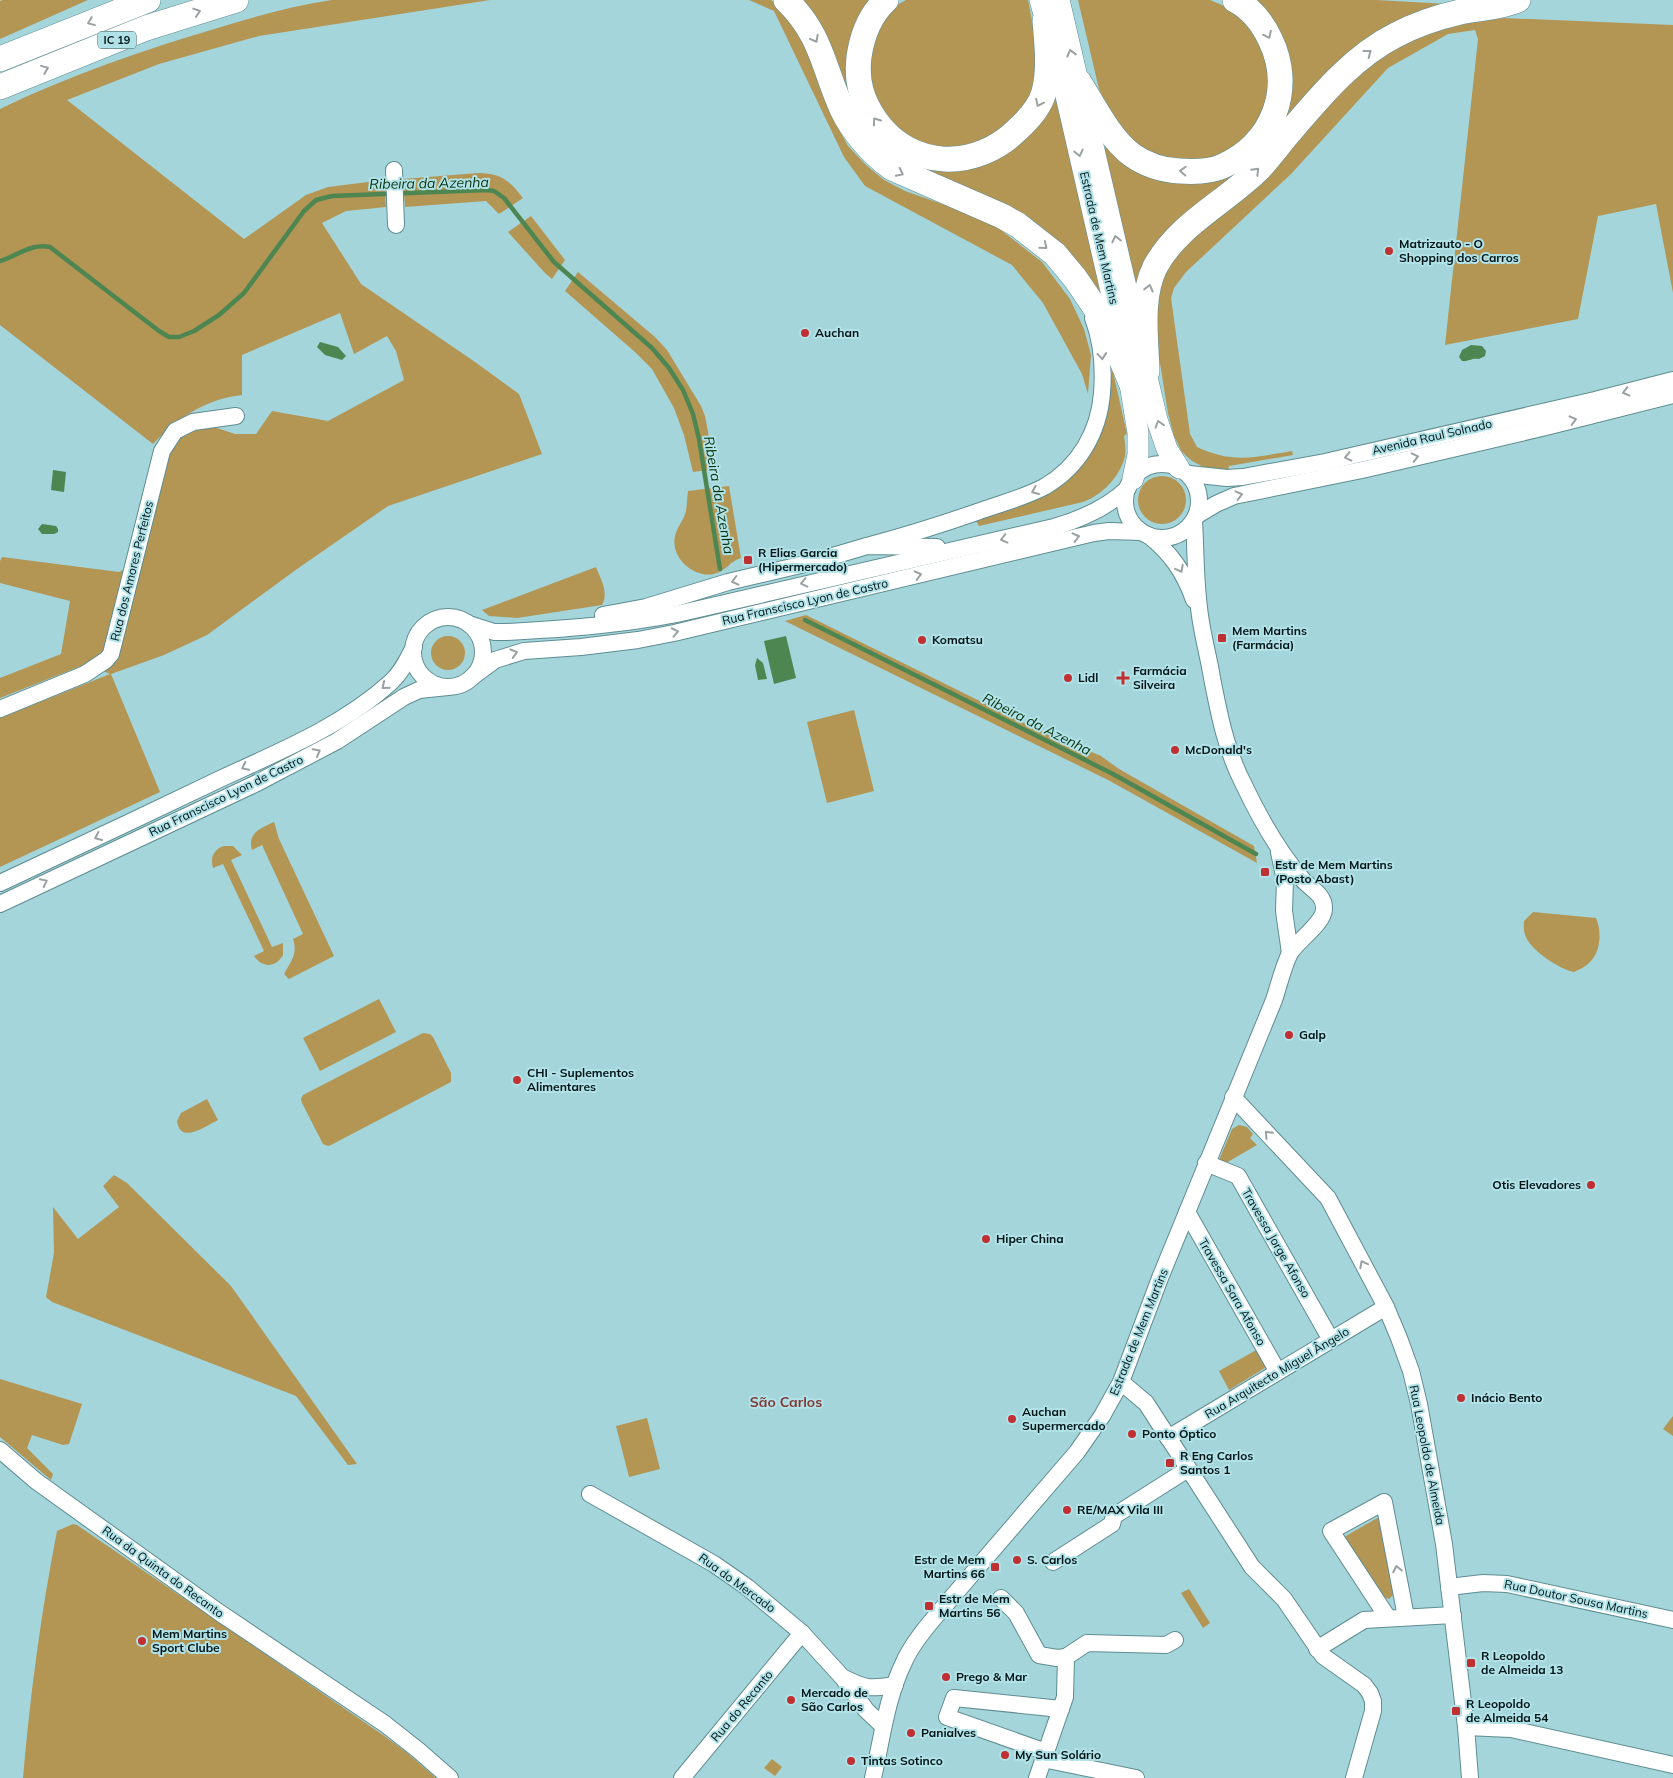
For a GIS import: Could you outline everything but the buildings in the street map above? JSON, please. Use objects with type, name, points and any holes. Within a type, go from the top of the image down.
[{"type":"highway","name":"IC 19","points":[[0,59],[148,0]]},
{"type":"highway","name":"IC 19","points":[[0,88],[146,28],[236,0]]},
{"type":"highway","points":[[786,0],[805,22],[817,41],[846,115],[857,133],[879,159],[904,175],[1002,216],[1018,225],[1055,254],[1107,326],[1139,378]]},
{"type":"highway","points":[[886,0],[873,14],[866,30],[858,67],[860,90],[873,117],[884,132],[894,141],[915,153],[939,159],[967,157],[993,148],[1016,132],[1037,109],[1044,94],[1048,68],[1050,15]]},
{"type":"highway","points":[[1079,82],[1117,142],[1133,156],[1149,165],[1168,170],[1189,172],[1223,166],[1255,144],[1267,128],[1276,111],[1279,98],[1280,70],[1272,43],[1263,25],[1253,13],[1236,0]]},
{"type":"highway","points":[[1139,378],[1146,298],[1149,284],[1155,267],[1180,234],[1260,168],[1336,81],[1372,50],[1395,36],[1424,23],[1458,12],[1504,6],[1518,0]]},
{"type":"main road","name":"Estrada de Mem Martins","points":[[1059,0],[1050,15],[1061,74],[1139,378],[1158,420],[1167,449],[1184,471]]},
{"type":"main road","name":"Estrada de Mem Martins","points":[[1050,15],[1079,82],[1139,378],[1138,455],[1130,483]]},
{"type":"street","points":[[394,170],[396,220]]},
{"type":"street","points":[[565,629],[596,616],[646,608],[728,582],[809,563],[936,526],[1024,496],[1045,486],[1061,474],[1083,451],[1096,426],[1101,407],[1103,382],[1098,333],[1074,278]]},
{"type":"street","name":"Avenida Raul Solnado","points":[[1184,471],[1226,478],[1243,477],[1325,462],[1595,400],[1673,380]]},
{"type":"street","name":"Avenida Raul Solnado","points":[[1195,518],[1216,504],[1234,496],[1371,468],[1673,395]]},
{"type":"street","name":"Rua dos Amores Perfeitos","points":[[0,708],[85,674],[106,660],[111,654],[162,451],[175,431],[193,422],[236,416]]},
{"type":"street","points":[[1169,464],[1184,471],[1195,484],[1199,494],[1199,506],[1195,518],[1180,533],[1170,537],[1158,537],[1144,533],[1130,519],[1126,509],[1125,498],[1130,483],[1140,471],[1154,465],[1169,464]]},
{"type":"street","name":"Rua Franscisco Lyon de Castro","points":[[469,624],[494,632],[565,629],[639,621],[677,614],[822,579],[971,547],[1075,520],[1102,508],[1130,483]]},
{"type":"street","name":"Estrada de Mem Martins","points":[[873,1778],[883,1726],[894,1685],[904,1662],[923,1631],[1077,1452],[1102,1416],[1121,1382],[1232,1097],[1274,1000],[1290,953],[1313,926],[1320,921],[1324,914],[1325,907],[1320,895],[1312,889],[1277,846],[1244,787],[1228,750],[1221,724],[1201,621],[1196,572],[1195,518]]},
{"type":"street","name":"Rua Franscisco Lyon de Castro","points":[[472,677],[495,660],[524,651],[638,640],[826,598],[1094,533],[1125,530],[1144,533]]},
{"type":"street","name":"Estrada de Mem Martins","points":[[1144,533],[1165,548],[1175,562],[1191,593],[1201,621]]},
{"type":"street","points":[[867,546],[896,548],[971,547]]},
{"type":"street","points":[[448,618],[458,619],[469,624],[476,632],[483,650],[480,664],[472,677],[457,686],[438,686],[429,682],[416,667],[414,657],[417,637],[423,629],[439,619],[448,618]]},
{"type":"street","name":"Rua Franscisco Lyon de Castro","points":[[0,883],[248,766],[339,719],[391,682],[403,668],[414,648]]},
{"type":"street","name":"Rua Franscisco Lyon de Castro","points":[[0,904],[257,783],[338,741],[404,697],[419,690],[448,687]]},
{"type":"street","name":"Estrada de Mem Martins","points":[[1277,846],[1285,880],[1284,908],[1290,953]]},
{"type":"street","points":[[1312,889],[1302,888],[1290,893],[1284,908],[1286,918],[1296,926],[1302,928],[1313,926]]},
{"type":"street","name":"Rua Leopoldo de Almeida","points":[[1232,1097],[1328,1198],[1386,1307],[1411,1371],[1419,1404],[1444,1544],[1466,1727],[1470,1778]]},
{"type":"street","name":"Travessa Jorge Afonso","points":[[1206,1163],[1238,1176],[1331,1340]]},
{"type":"street","name":"Travessa Sara Afonso","points":[[1187,1212],[1278,1372]]},
{"type":"street","name":"Rua Arquitecto Miguel Ângelo","points":[[1168,1438],[1386,1307]]},
{"type":"street","points":[[1121,1382],[1146,1403],[1252,1567],[1284,1599],[1317,1649],[1330,1662],[1364,1685],[1370,1693],[1373,1701],[1372,1710],[1354,1778]]},
{"type":"street","name":"Rua da Quinta do Recanto","points":[[0,1450],[36,1481],[220,1613],[385,1724],[450,1778]]},
{"type":"street","points":[[1053,1562],[1112,1524],[1114,1516],[1188,1469]]},
{"type":"street","name":"Rua do Mercado","points":[[590,1494],[714,1564],[747,1587],[802,1634],[843,1678],[866,1710],[883,1726]]},
{"type":"street","points":[[1388,1618],[1331,1531],[1384,1502],[1406,1617]]},
{"type":"street","name":"Rua Doutor Sousa Martins","points":[[1449,1587],[1483,1583],[1507,1584],[1673,1620]]},
{"type":"street","points":[[1001,1598],[1016,1613],[1040,1655],[1057,1658],[1066,1657],[1087,1643],[1166,1645],[1175,1640]]},
{"type":"street","points":[[1317,1649],[1356,1624],[1371,1619],[1452,1614]]},
{"type":"street","name":"Rua do Recanto","points":[[682,1778],[802,1634]]},
{"type":"street","points":[[1037,1778],[1063,1703],[1066,1657]]},
{"type":"street","name":"Rua do Mercado","points":[[843,1678],[861,1686],[873,1688],[894,1685]]},
{"type":"street","points":[[1063,1703],[954,1698],[947,1717],[1044,1756],[1136,1778]]},
{"type":"street","points":[[1466,1727],[1511,1729],[1673,1765]]},
{"type":"shaded area","points":[[88,0],[0,39],[0,1]]},
{"type":"shaded area","points":[[332,0],[490,0],[259,36],[159,64],[67,100],[244,239],[306,195],[328,187],[384,180],[386,207],[346,211],[322,223],[361,284],[519,394],[542,454],[388,506],[297,569],[207,635],[164,655],[111,674],[160,792],[0,867],[0,718],[110,674],[86,664],[0,698],[0,678],[61,654],[70,601],[0,583],[0,561],[2,557],[119,572],[140,562],[168,450],[181,433],[204,427],[217,428],[235,434],[256,434],[272,411],[328,421],[404,380],[396,351],[387,336],[354,354],[340,313],[242,355],[242,395],[216,401],[193,411],[172,426],[153,444],[0,325],[0,109],[81,74],[165,44],[276,11]]},
{"type":"shaded area","points":[[749,0],[771,0],[786,12],[798,26],[835,122],[848,146],[866,165],[884,180],[905,191],[988,220],[1042,262],[1070,299],[1084,329],[1091,355],[1088,394],[1082,374],[1043,303],[1012,265],[865,186],[844,157],[774,11]]},
{"type":"shaded area","points":[[800,0],[875,0],[850,82],[941,169],[1057,94],[1105,298],[1063,249],[898,163],[870,137]]},
{"type":"shaded area","points":[[906,0],[1028,0],[1038,51],[1031,102],[1017,122],[976,147],[936,150],[908,137],[890,125],[873,90],[869,67],[872,40],[884,19],[897,5]]},
{"type":"shaded area","points":[[1078,0],[1210,0],[1229,8],[1246,20],[1266,51],[1271,95],[1262,117],[1230,152],[1183,164],[1144,154],[1110,114],[1099,89]]},
{"type":"shaded area","points":[[1253,0],[1376,0],[1448,4],[1420,17],[1138,283],[1133,279],[1103,149],[1107,146],[1149,176],[1183,183],[1287,108]]},
{"type":"shaded area","points":[[1504,18],[1673,25],[1673,293],[1656,204],[1598,216],[1578,319],[1445,345],[1478,39],[1475,30],[1448,34],[1388,68],[1291,174],[1186,272],[1174,288],[1171,298],[1190,434],[1197,447],[1222,456],[1244,458],[1292,451],[1293,455],[1229,466],[1228,472],[1205,468],[1192,461],[1182,452],[1174,436],[1168,413],[1158,351],[1154,306],[1160,276],[1175,257],[1204,227],[1347,82],[1365,67],[1402,45],[1435,32],[1469,23]]},
{"type":"shaded area","points":[[478,173],[499,176],[514,187],[523,198],[499,214],[486,201],[405,207],[403,179]]},
{"type":"shaded area","points":[[531,216],[565,260],[552,279],[508,232]]},
{"type":"shaded area","points":[[578,272],[655,337],[667,350],[701,406],[705,416],[715,469],[693,472],[684,435],[674,408],[652,369],[565,291]]},
{"type":"shaded area","points":[[320,342],[338,347],[346,356],[342,360],[325,355],[317,347]]},
{"type":"shaded area","points":[[1471,345],[1482,346],[1486,351],[1485,356],[1479,359],[1462,361],[1459,357],[1462,350]]},
{"type":"shaded area","points":[[1112,372],[1127,434],[1124,436],[1125,456],[1123,464],[1115,478],[1097,495],[1083,502],[979,526],[975,519],[1029,503],[1048,493],[1109,398]]},
{"type":"shaded area","points":[[53,470],[66,472],[64,492],[51,490]]},
{"type":"shaded area","points":[[1157,476],[1167,476],[1179,483],[1186,495],[1186,505],[1179,517],[1167,524],[1157,524],[1149,520],[1142,513],[1138,505],[1138,495],[1142,487],[1149,480]]},
{"type":"shaded area","points":[[729,486],[741,558],[718,573],[699,573],[685,565],[676,552],[674,544],[676,533],[686,511],[688,491]]},
{"type":"shaded area","points":[[42,524],[56,526],[58,532],[42,534],[38,529]]},
{"type":"shaded area","points":[[596,567],[605,595],[602,605],[517,618],[489,616],[482,610]]},
{"type":"shaded area","points":[[806,615],[1032,727],[1101,756],[1119,769],[1254,846],[1257,863],[1110,781],[785,621]]},
{"type":"shaded area","points":[[448,636],[460,641],[465,653],[460,665],[448,670],[436,665],[431,653],[436,641]]},
{"type":"shaded area","points":[[786,636],[796,678],[774,684],[764,641]]},
{"type":"shaded area","points":[[757,658],[763,663],[767,679],[758,680],[755,665]]},
{"type":"shaded area","points":[[854,710],[874,791],[827,803],[807,722]]},
{"type":"shaded area","points":[[274,822],[279,839],[334,956],[289,979],[284,974],[294,953],[293,939],[303,934],[262,845],[252,850],[251,844],[253,835],[256,832]]},
{"type":"shaded area","points":[[224,846],[233,846],[242,855],[231,860],[272,947],[283,943],[283,955],[273,964],[261,963],[254,956],[264,951],[223,864],[213,868],[212,860],[214,854]]},
{"type":"shaded area","points":[[1533,912],[1596,918],[1600,936],[1596,954],[1585,966],[1574,972],[1547,959],[1534,948],[1525,935],[1524,921]]},
{"type":"shaded area","points":[[379,999],[396,1032],[320,1071],[303,1038]]},
{"type":"shaded area","points":[[423,1033],[430,1034],[433,1037],[451,1073],[451,1082],[331,1145],[323,1144],[302,1103],[303,1095]]},
{"type":"shaded area","points":[[207,1099],[218,1120],[194,1132],[183,1132],[179,1128],[177,1121],[181,1113]]},
{"type":"shaded area","points":[[1239,1125],[1247,1127],[1253,1134],[1250,1138],[1257,1145],[1226,1163],[1219,1160],[1232,1129]]},
{"type":"shaded area","points":[[114,1175],[127,1183],[231,1286],[357,1464],[348,1465],[296,1396],[52,1302],[46,1297],[54,1253],[53,1207],[78,1239],[119,1207],[103,1186]]},
{"type":"shaded area","points":[[1258,1349],[1268,1366],[1229,1390],[1219,1371]]},
{"type":"shaded area","points":[[0,1379],[82,1404],[69,1444],[63,1445],[32,1435],[27,1448],[53,1474],[51,1480],[0,1437]]},
{"type":"shaded area","points":[[1673,1416],[1673,1436],[1663,1429]]},
{"type":"shaded area","points":[[647,1418],[660,1469],[629,1477],[616,1426]]},
{"type":"shaded area","points":[[1379,1517],[1394,1594],[1389,1599],[1383,1597],[1344,1537]]},
{"type":"shaded area","name":"Mem Martins Sport Clube","points":[[73,1524],[383,1735],[436,1778],[23,1778],[37,1654],[57,1531]]},
{"type":"shaded area","points":[[1189,1589],[1210,1623],[1203,1628],[1181,1593]]},
{"type":"shaded area","points":[[772,1759],[782,1767],[775,1776],[764,1768]]},
{"type":"waterway","name":"Ribeira da Azenha","points":[[0,261],[30,248],[50,247],[159,331],[169,337],[179,337],[194,331],[219,315],[244,293],[304,211],[316,200],[332,196],[494,191],[504,198],[554,262],[652,348],[669,368],[683,390],[693,414],[699,439],[720,569]]},
{"type":"waterway","name":"Ribeira da Azenha","points":[[805,620],[1113,774],[1256,854]]},
{"type":"place","name":"Matrizauto - O Shopping dos Carros","points":[[1389,251]]},
{"type":"place","name":"Auchan","points":[[805,333]]},
{"type":"place","name":"R Elias Garcia (Hipermercado)","points":[[748,560]]},
{"type":"place","name":"Mem Martins (Farmácia)","points":[[1222,638]]},
{"type":"place","name":"Komatsu","points":[[922,640]]},
{"type":"place","name":"Lidl","points":[[1068,678]]},
{"type":"place","name":"Farmácia Silveira","points":[[1123,678]]},
{"type":"place","name":"McDonald's","points":[[1175,750]]},
{"type":"place","name":"Estr de Mem Martins (Posto Abast)","points":[[1265,872]]},
{"type":"place","name":"Galp","points":[[1289,1035]]},
{"type":"place","name":"CHI - Suplementos Alimentares","points":[[517,1080]]},
{"type":"place","name":"Otis Elevadores","points":[[1591,1185]]},
{"type":"place","name":"Hiper China","points":[[986,1239]]},
{"type":"place","name":"Inácio Bento","points":[[1461,1398]]},
{"type":"place","name":"Auchan Supermercado","points":[[1012,1419]]},
{"type":"place","name":"Ponto Óptico","points":[[1132,1434]]},
{"type":"place","name":"R Eng Carlos Santos 1","points":[[1170,1463]]},
{"type":"place","name":"RE/MAX Vila III","points":[[1067,1510]]},
{"type":"place","name":"S. Carlos","points":[[1017,1560]]},
{"type":"place","name":"Estr de Mem Martins 66","points":[[995,1567]]},
{"type":"place","name":"Estr de Mem Martins 56","points":[[929,1606]]},
{"type":"place","name":"Mem Martins Sport Clube","points":[[142,1641]]},
{"type":"place","name":"R Leopoldo de Almeida 13","points":[[1471,1663]]},
{"type":"place","name":"Prego & Mar","points":[[946,1677]]},
{"type":"place","name":"Mercado de São Carlos","points":[[791,1700]]},
{"type":"place","name":"R Leopoldo de Almeida 54","points":[[1456,1711]]},
{"type":"place","name":"Panialves","points":[[911,1733]]},
{"type":"place","name":"My Sun Solário","points":[[1005,1755]]},
{"type":"place","name":"Tintas Sotinco","points":[[851,1761]]},
{"type":"district","name":"São Carlos","points":[[786,1402]]}]
